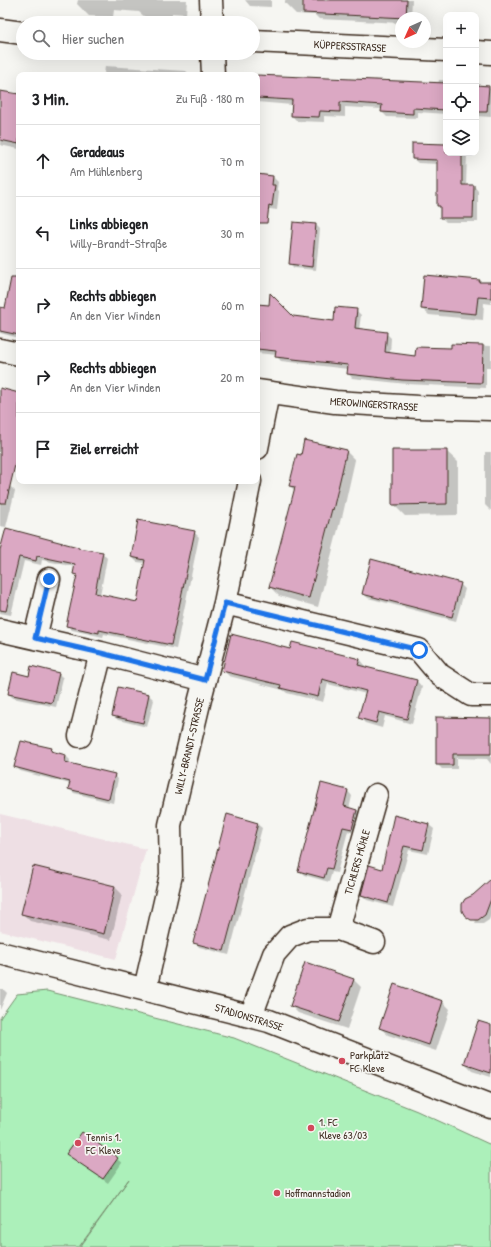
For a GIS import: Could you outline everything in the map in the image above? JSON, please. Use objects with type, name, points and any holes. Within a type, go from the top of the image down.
[{"type":"street","points":[[211,0],[212,16]]},
{"type":"street","points":[[0,30],[16,32]]},
{"type":"street","name":"KÜPPERSSTRASSE","points":[[260,41],[443,50]]},
{"type":"street","points":[[479,52],[491,53]]},
{"type":"street","points":[[212,60],[213,72]]},
{"type":"street","points":[[0,350],[16,353]]},
{"type":"street","points":[[260,414],[262,392]]},
{"type":"street","name":"MEROWINGERSTRASSE","points":[[262,392],[335,402],[418,407],[491,409]]},
{"type":"street","name":"WILLY-BRANDT-STRASSE","points":[[145,989],[171,875],[170,825],[225,603],[249,484]]},
{"type":"street","points":[[35,638],[49,579]]},
{"type":"street","points":[[225,603],[419,650],[440,675],[471,694],[491,695]]},
{"type":"street","points":[[0,630],[101,653],[205,680]]},
{"type":"street","points":[[80,736],[101,653]]},
{"type":"street","name":"TICHLERS MÜHLE","points":[[338,929],[376,795]]},
{"type":"street","points":[[251,1016],[274,954],[290,936],[308,930],[338,929],[374,942]]},
{"type":"street","name":"STADIONSTRASSE","points":[[0,953],[269,1021],[491,1107]]},
{"type":"shaded area","points":[[0,814],[146,849],[116,959],[0,931]]},
{"type":"green space","points":[[47,991],[234,1038],[417,1111],[491,1145],[491,1247],[80,1247],[129,1179],[79,1247],[0,1247],[0,1018],[17,994]]},
{"type":"building","points":[[303,0],[407,0],[406,12],[395,12],[395,17],[303,13]]},
{"type":"building","points":[[260,75],[443,83],[443,110],[413,108],[413,114],[381,112],[382,105],[340,102],[340,112],[320,111],[319,117],[291,116],[292,100],[260,98]]},
{"type":"building","points":[[479,85],[489,86],[487,112],[479,112]]},
{"type":"building","points":[[0,91],[16,94],[16,143],[0,140]]},
{"type":"building","points":[[412,143],[443,144],[443,156],[462,156],[462,185],[474,185],[473,218],[440,218],[440,206],[437,206],[437,160],[412,159]]},
{"type":"building","points":[[260,174],[273,176],[272,185],[275,185],[272,206],[269,205],[267,223],[260,223]]},
{"type":"building","points":[[293,222],[316,224],[312,267],[289,264]]},
{"type":"building","points":[[424,275],[480,280],[479,282],[491,282],[491,298],[478,297],[476,314],[421,309]]},
{"type":"building","points":[[11,278],[16,278],[16,334],[0,331],[0,307],[5,308]]},
{"type":"building","points":[[270,293],[293,316],[334,321],[335,307],[357,309],[355,328],[387,332],[385,352],[415,356],[416,347],[451,348],[451,344],[483,345],[482,383],[402,380],[347,374],[348,365],[275,357],[276,351],[260,349],[260,304],[269,305]]},
{"type":"building","points":[[0,388],[16,392],[16,461],[6,503],[0,503]]},
{"type":"building","points":[[304,440],[347,450],[333,510],[332,509],[309,598],[269,587],[295,487],[289,486],[297,454],[301,455]]},
{"type":"building","points":[[392,450],[447,450],[447,504],[392,505]]},
{"type":"building","points":[[138,520],[195,531],[171,645],[99,630],[99,633],[66,626],[77,575],[73,574],[75,564],[37,556],[36,561],[19,557],[6,611],[0,610],[0,550],[6,528],[78,548],[103,552],[95,593],[137,602],[145,560],[131,557]]},
{"type":"building","points":[[371,559],[461,583],[452,617],[362,594]]},
{"type":"building","points":[[231,634],[290,649],[292,642],[360,659],[358,665],[417,680],[407,719],[379,712],[376,723],[358,718],[366,691],[322,679],[318,697],[280,688],[281,685],[222,671]]},
{"type":"building","points":[[31,666],[59,673],[52,703],[8,694],[13,672],[29,676]]},
{"type":"building","points":[[118,687],[149,694],[143,723],[112,716]]},
{"type":"building","points":[[436,717],[491,718],[491,754],[453,754],[453,765],[436,765]]},
{"type":"building","points":[[21,741],[52,748],[51,751],[66,755],[65,762],[115,774],[109,799],[68,789],[70,782],[14,767]]},
{"type":"building","points":[[321,783],[348,790],[344,806],[357,810],[352,829],[343,827],[332,869],[327,868],[324,878],[298,871]]},
{"type":"building","points":[[227,814],[258,823],[224,951],[193,943]]},
{"type":"building","points":[[394,815],[429,824],[423,850],[404,846],[388,903],[361,895],[369,865],[382,869]]},
{"type":"building","points":[[33,866],[115,886],[104,934],[21,914]]},
{"type":"building","points":[[491,879],[491,899],[485,915],[478,920],[471,920],[465,916],[462,911],[462,904],[465,899],[473,895]]},
{"type":"building","points":[[305,962],[354,979],[339,1022],[290,1006]]},
{"type":"building","points":[[394,984],[443,1001],[429,1045],[379,1028]]},
{"type":"building","points":[[478,1021],[491,1025],[491,1073],[464,1064]]},
{"type":"building","points":[[82,1132],[118,1158],[103,1179],[66,1154]]},
{"type":"place","name":"Parkplatz FC Kleve","points":[[342,1061]]},
{"type":"place","name":"1. FC Kleve 63/03","points":[[311,1128]]},
{"type":"place","name":"Tennis 1. FC Kleve","points":[[78,1143]]},
{"type":"place","name":"Hoffmannstadion","points":[[277,1193]]},
{"type":"route","points":[[49,579],[35,638],[101,653],[205,680],[225,603],[419,650]]}]
